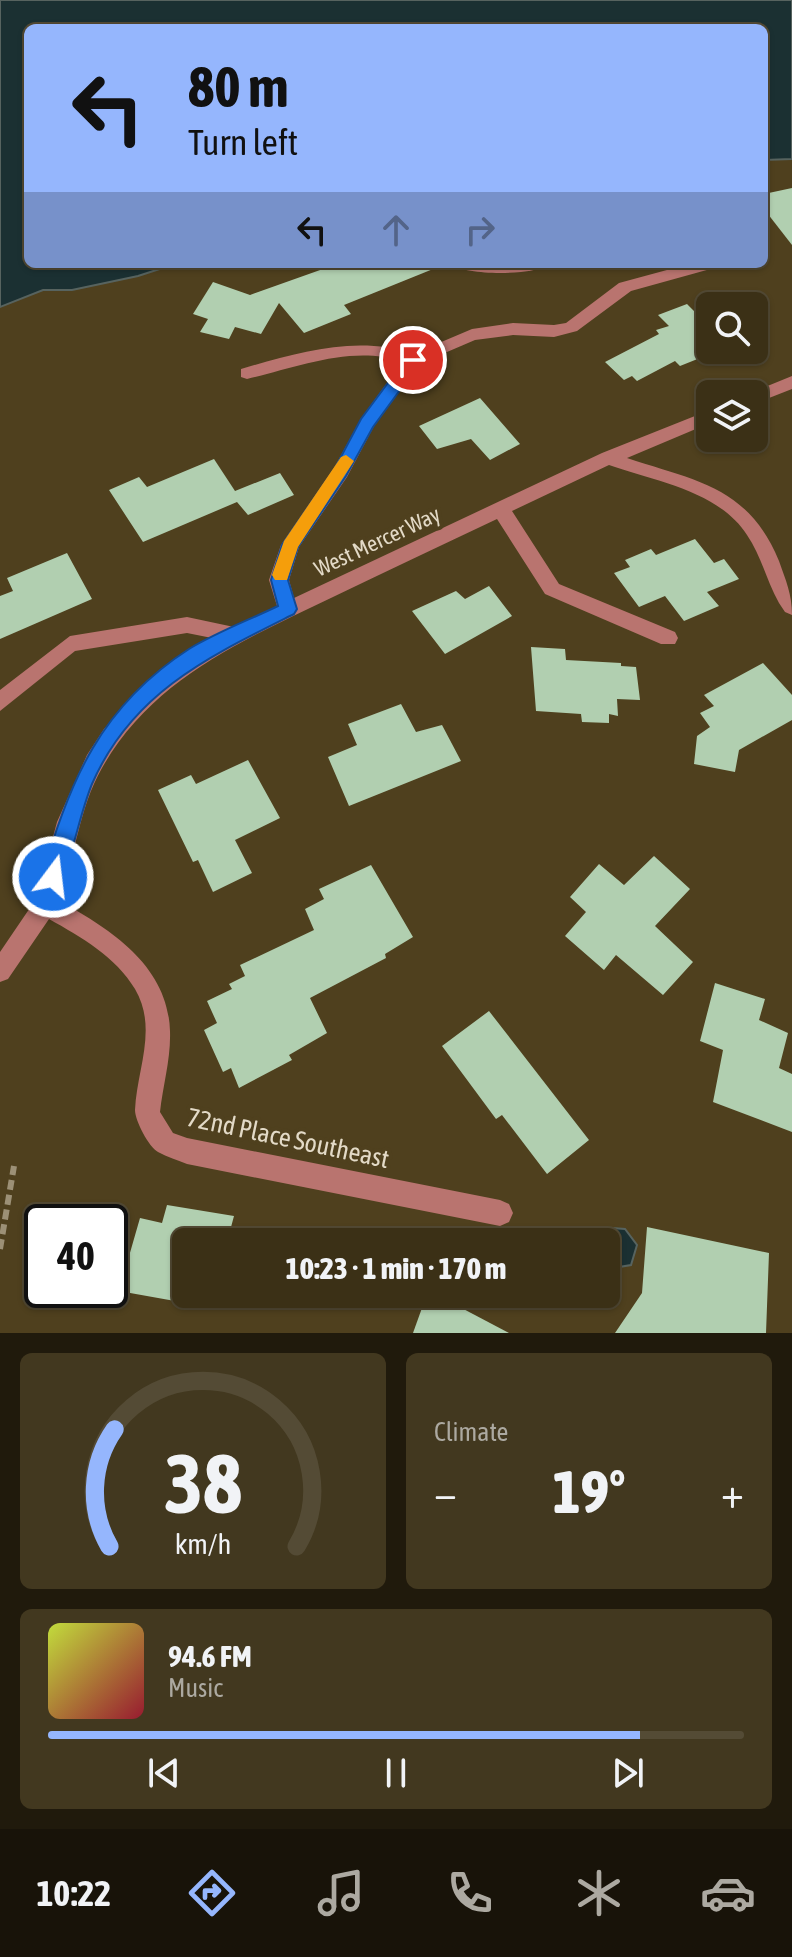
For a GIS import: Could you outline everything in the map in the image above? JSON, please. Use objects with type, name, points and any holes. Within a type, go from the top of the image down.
[{"type":"street","points":[[288,609],[279,580],[290,545],[341,472],[367,423],[413,360],[472,335],[513,329],[571,327],[625,287],[694,268]]},
{"type":"street","points":[[247,373],[344,354],[393,350],[413,360]]},
{"type":"street","points":[[768,392],[792,382]]},
{"type":"street","name":"West Mercer Way","points":[[0,971],[45,905],[68,821],[103,743],[124,716],[157,684],[197,654],[288,609],[608,458],[696,422]]},
{"type":"street","points":[[608,458],[719,498],[737,509],[753,528],[792,607]]},
{"type":"street","points":[[501,509],[552,589],[668,638]]},
{"type":"street","points":[[0,702],[70,644],[187,625],[235,635]]},
{"type":"street","name":"72nd Place Southeast","points":[[45,905],[105,938],[133,963],[148,989],[157,1022],[158,1057],[147,1114],[164,1142],[187,1151],[500,1213]]},
{"type":"path","points":[[0,1249],[14,1166]]},
{"type":"water","points":[[0,0],[792,0],[792,159],[768,160],[768,24],[24,24],[24,268],[163,268],[72,290],[43,290],[0,307]]},
{"type":"water","points":[[620,1229],[625,1229],[637,1245],[631,1265],[620,1267]]},
{"type":"building","points":[[792,188],[792,245],[768,214],[768,193]]},
{"type":"building","points":[[326,268],[436,268],[344,305],[351,314],[304,333],[279,303],[261,334],[235,327],[229,339],[200,332],[208,319],[193,314],[213,282],[250,295]]},
{"type":"building","points":[[687,304],[696,313],[696,360],[680,366],[675,361],[637,381],[632,376],[624,380],[605,362],[659,334],[656,330],[669,326],[658,315]]},
{"type":"building","points":[[480,398],[520,444],[490,460],[471,439],[437,449],[419,426]]},
{"type":"building","points":[[214,459],[235,491],[280,473],[294,495],[248,515],[237,502],[143,542],[109,490],[139,477],[147,487]]},
{"type":"building","points":[[695,539],[714,563],[724,559],[739,579],[707,592],[719,606],[684,621],[665,596],[639,607],[614,573],[630,567],[625,560],[651,549],[656,555]]},
{"type":"building","points":[[67,553],[92,599],[0,639],[0,596],[13,591],[7,578]]},
{"type":"building","points":[[489,586],[512,616],[445,654],[412,611],[456,591],[465,599]]},
{"type":"building","points":[[531,647],[565,649],[566,660],[621,663],[621,666],[636,667],[640,700],[617,699],[618,716],[609,714],[609,723],[582,722],[581,714],[536,711]]},
{"type":"building","points":[[763,663],[792,695],[792,720],[739,750],[735,772],[694,764],[697,736],[710,727],[700,713],[714,706],[704,695]]},
{"type":"building","points":[[401,704],[416,732],[442,725],[461,761],[349,806],[328,757],[357,745],[348,724]]},
{"type":"building","points":[[248,760],[280,818],[235,840],[252,873],[213,892],[198,860],[193,862],[158,790],[191,775],[196,784]]},
{"type":"building","points":[[654,856],[690,889],[655,926],[693,962],[663,995],[616,955],[604,970],[565,936],[586,912],[570,897],[599,864],[624,885]]},
{"type":"building","points":[[371,865],[413,937],[385,954],[386,958],[310,998],[327,1033],[289,1055],[292,1060],[239,1088],[231,1068],[223,1072],[204,1030],[217,1023],[207,1001],[232,989],[229,984],[245,976],[240,965],[314,930],[305,909],[324,899],[319,889]]},
{"type":"building","points":[[715,983],[765,999],[759,1020],[788,1033],[779,1068],[792,1074],[792,1132],[713,1102],[723,1050],[700,1041]]},
{"type":"building","points":[[489,1011],[589,1140],[547,1174],[502,1115],[496,1119],[442,1046]]},
{"type":"building","points":[[167,1205],[234,1216],[231,1228],[172,1228],[172,1300],[128,1293],[128,1260],[140,1218],[162,1223]]},
{"type":"building","points":[[647,1227],[769,1253],[766,1333],[615,1333],[642,1293]]},
{"type":"building","points":[[422,1308],[462,1308],[509,1333],[413,1333]]},
{"type":"slow traffic","points":[[281,575],[290,545],[346,461]]},
{"type":"route","points":[[53,877],[68,821],[85,780],[103,743],[124,716],[157,684],[197,654],[288,609],[279,580],[290,545],[341,472],[367,423],[413,360]]}]
